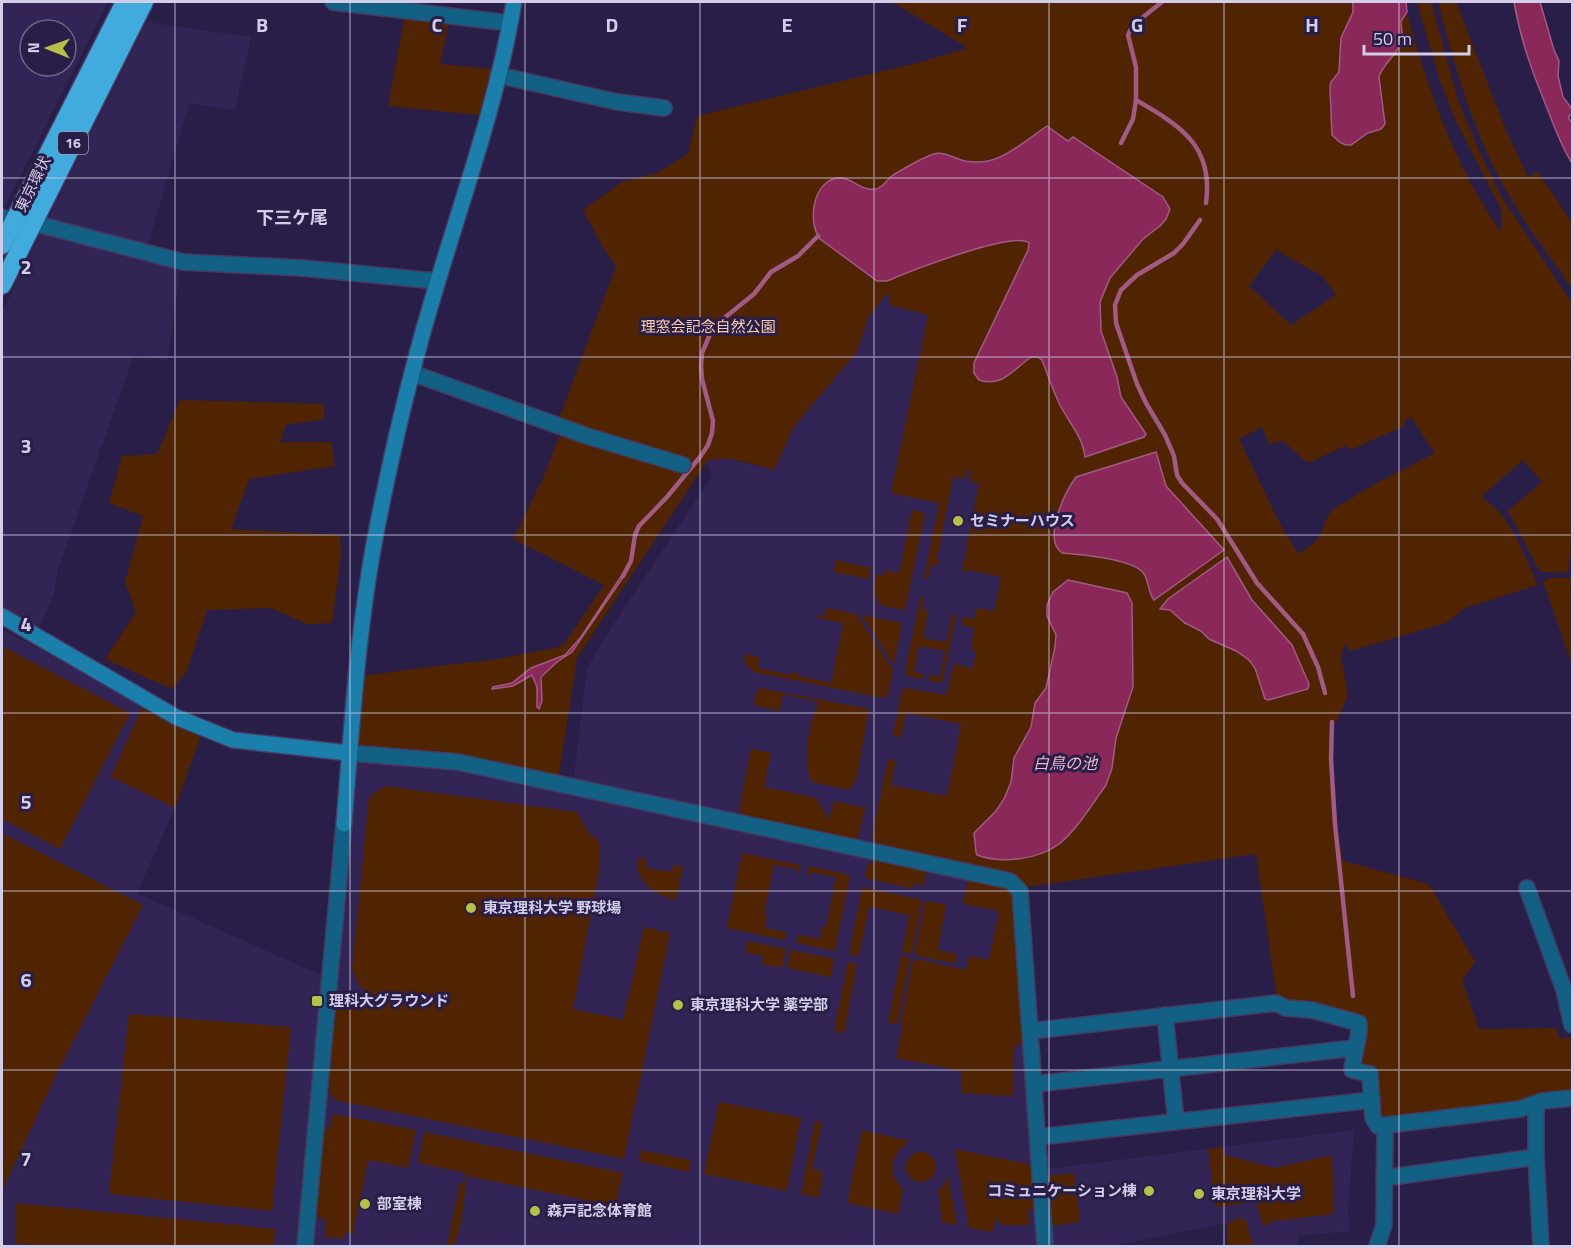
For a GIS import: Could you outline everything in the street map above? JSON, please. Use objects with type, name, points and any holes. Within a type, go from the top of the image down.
[{"type":"highway","name":"東京環状","points":[[2,245],[8,219],[125,2]]},
{"type":"highway","name":"東京環状","points":[[2,285],[144,2]]},
{"type":"street","points":[[333,2],[510,23]]},
{"type":"street","points":[[305,1246],[349,753],[360,646],[376,533],[412,373],[436,281],[498,75],[514,2]]},
{"type":"street","points":[[498,75],[617,102],[664,108]]},
{"type":"street","points":[[8,219],[33,223],[183,262],[302,268],[436,281]]},
{"type":"street","points":[[412,373],[587,436],[683,465]]},
{"type":"street","points":[[2,616],[176,717],[233,740],[458,762],[1010,881],[1020,891],[1045,1246]]},
{"type":"street","points":[[1527,888],[1568,988],[1572,1025]]},
{"type":"street","points":[[1031,1031],[1276,1003],[1286,1008],[1312,1010],[1359,1023],[1361,1029],[1352,1070],[1370,1074],[1375,1124],[1385,1126],[1520,1109],[1542,1101],[1572,1098]]},
{"type":"street","points":[[1165,1015],[1176,1122]]},
{"type":"street","points":[[1035,1084],[1355,1048]]},
{"type":"street","points":[[1038,1137],[1372,1100]]},
{"type":"street","points":[[1536,1104],[1536,1157],[1541,1246]]},
{"type":"street","points":[[1377,1246],[1384,1225],[1385,1126]]},
{"type":"street","points":[[1384,1178],[1536,1157]]},
{"type":"shaded area","points":[[2,2],[108,2],[78,61],[78,18],[18,18],[18,78],[70,78],[2,212]]},
{"type":"shaded area","points":[[147,22],[251,37],[235,110],[189,103],[147,248],[47,221]]},
{"type":"shaded area","points":[[41,233],[180,270],[168,360],[134,355],[58,569],[54,593],[38,631],[2,611],[2,312]]},
{"type":"shaded area","points":[[906,273],[1046,431],[948,861],[575,780],[587,668],[614,623],[712,476],[707,461],[733,460],[774,470],[779,437],[869,316]]},
{"type":"shaded area","points":[[2,629],[143,705],[111,777],[175,808],[137,893],[323,976],[297,1246],[2,1246]]},
{"type":"shaded area","name":"東京理科大学 薬学部","points":[[361,761],[452,769],[496,777],[1009,889],[1013,894],[1038,1246],[312,1246],[329,1086],[356,766]]},
{"type":"shaded area","name":"東京理科大学","points":[[1354,1130],[1348,1213],[1350,1231],[1298,1236],[1298,1246],[1228,1246],[1228,1223],[1114,1246],[1052,1246],[1047,1169]]},
{"type":"green space","name":"理窓会記念自然公園","points":[[892,2],[1353,2],[1353,12],[1343,32],[1340,68],[1330,101],[1343,144],[1348,144],[1385,124],[1379,77],[1399,47],[1402,33],[1401,21],[1407,12],[1433,98],[1444,126],[1470,181],[1501,232],[1502,211],[1455,119],[1439,78],[1417,2],[1431,2],[1458,101],[1479,151],[1501,196],[1572,303],[1572,547],[1568,573],[1539,570],[1508,511],[1542,482],[1523,460],[1484,494],[1482,499],[1492,505],[1509,525],[1538,585],[1465,608],[1446,623],[1350,651],[1345,643],[1341,655],[1348,695],[1337,722],[1331,722],[1332,798],[1343,861],[1429,884],[1475,962],[1462,980],[1479,1029],[1556,1028],[1560,1039],[1570,1037],[1572,1091],[1531,1095],[1530,1100],[1380,1122],[1374,1073],[1356,1067],[1364,1028],[1277,999],[1256,854],[1026,887],[1019,877],[879,846],[872,838],[888,759],[896,761],[891,785],[947,796],[961,724],[906,713],[901,737],[893,736],[902,690],[906,688],[947,695],[954,664],[973,668],[976,651],[971,650],[974,628],[962,625],[963,617],[974,619],[977,608],[994,611],[1001,577],[968,570],[967,572],[962,571],[979,483],[969,481],[971,471],[967,470],[964,479],[953,477],[937,559],[939,560],[938,566],[931,565],[928,578],[924,578],[939,503],[891,493],[928,315],[890,305],[888,292],[869,316],[857,352],[795,425],[774,470],[732,459],[707,461],[577,658],[557,777],[357,749],[364,676],[491,660],[556,648],[565,643],[604,585],[513,539],[543,478],[564,424],[558,421],[616,266],[602,246],[583,210],[622,182],[657,173],[688,154],[697,116],[921,62],[968,48]],"holes":[[[1047,126],[1068,141],[1073,137],[1163,197],[1170,209],[1160,226],[1143,239],[1110,278],[1100,302],[1101,331],[1117,377],[1121,397],[1146,434],[1144,437],[1085,457],[1079,436],[1060,405],[1042,360],[1038,357],[1032,357],[993,382],[979,380],[1029,243],[1003,242],[937,262],[887,281],[877,281],[820,239],[849,179],[869,189],[878,188],[901,170],[933,154],[945,154],[964,160],[987,160],[1008,152]],[[1276,250],[1322,276],[1336,295],[1291,325],[1249,286]],[[1411,417],[1435,453],[1335,508],[1328,516],[1318,538],[1298,554],[1279,522],[1239,439],[1262,427],[1269,444],[1283,441],[1308,463],[1347,445],[1350,450],[1404,426],[1405,420]],[[1163,479],[1166,486],[1224,550],[1144,574],[1116,560],[1062,553],[1055,523],[1072,482]],[[1246,591],[1292,645],[1309,684],[1308,689],[1265,699],[1255,668],[1249,660],[1236,651],[1209,639],[1201,631],[1185,623],[1170,610]],[[1047,616],[1128,704],[1116,738],[1109,778],[1015,860],[1001,860],[977,855],[974,833],[996,811],[1004,799],[1011,782],[1014,758],[1031,727],[1035,703],[1046,688],[1050,677],[1056,635]]]},
{"type":"green space","points":[[1438,2],[1456,2],[1505,128],[1528,177],[1538,172],[1572,223],[1572,289],[1508,194],[1485,148],[1451,51]]},
{"type":"green space","points":[[405,14],[450,19],[440,64],[492,69],[479,115],[388,106]]},
{"type":"green space","points":[[180,400],[324,404],[324,419],[286,425],[280,442],[331,442],[335,466],[249,479],[231,529],[340,535],[341,555],[332,623],[307,624],[271,608],[207,610],[187,671],[172,689],[105,659],[136,612],[125,582],[143,516],[109,503],[122,456],[157,454]]},
{"type":"green space","points":[[912,510],[925,513],[905,610],[881,606],[873,592],[876,574],[884,576],[885,570],[899,573]]},
{"type":"green space","points":[[836,560],[871,568],[868,579],[834,572]]},
{"type":"green space","points":[[1551,578],[1572,578],[1572,665],[1543,581]]},
{"type":"green space","points":[[921,596],[924,597],[922,609],[928,610],[923,638],[946,642],[952,614],[956,615],[943,680],[940,683],[928,680],[929,675],[940,677],[945,651],[919,646],[914,672],[924,674],[923,679],[907,676],[905,672]]},
{"type":"green space","points":[[827,608],[856,614],[893,670],[888,695],[883,698],[753,672],[744,661],[745,654],[759,657],[758,668],[791,675],[792,672],[798,673],[798,676],[831,683],[843,623],[817,618],[817,615],[825,616]]},
{"type":"green space","points":[[861,615],[902,623],[894,665]]},
{"type":"green space","points":[[2,646],[130,713],[60,849],[2,819]]},
{"type":"green space","points":[[760,688],[869,709],[857,777],[850,790],[811,782],[807,752],[818,702],[783,694],[780,711],[757,706],[754,702]]},
{"type":"green space","points":[[143,705],[201,735],[175,808],[111,777]]},
{"type":"green space","points":[[751,749],[771,753],[764,787],[816,798],[829,819],[834,801],[865,808],[857,842],[745,818],[739,810]]},
{"type":"green space","points":[[385,786],[577,812],[589,833],[598,840],[600,867],[573,1009],[623,1020],[644,927],[670,933],[624,1159],[335,1100],[328,1091],[335,1009],[345,1009],[346,998],[378,1002],[362,988],[352,969],[369,797]]},
{"type":"green space","points":[[2,833],[143,905],[55,1077],[3,1189]]},
{"type":"green space","points":[[742,853],[800,865],[799,874],[797,874],[797,869],[774,865],[764,914],[767,915],[765,928],[786,932],[785,940],[727,928]]},
{"type":"green space","points":[[638,858],[647,859],[646,868],[671,872],[673,865],[683,866],[676,900],[661,895],[648,886],[639,874]]},
{"type":"green space","points":[[876,860],[927,871],[924,885],[917,884],[910,888],[865,878],[868,864]]},
{"type":"green space","points":[[809,866],[850,875],[835,951],[797,943],[798,935],[820,939],[822,927],[826,927],[836,877],[811,872],[810,876],[807,876]]},
{"type":"green space","points":[[968,880],[1009,889],[1013,894],[1024,1043],[1018,1044],[1013,1051],[1013,1095],[1011,1096],[961,1093],[962,1071],[896,1058],[913,961],[917,959],[966,970],[969,956],[989,960],[999,911],[963,904]]},
{"type":"green space","points":[[862,887],[922,900],[912,952],[909,954],[902,952],[909,915],[869,907],[859,956],[849,954]]},
{"type":"green space","points":[[925,901],[946,905],[938,950],[957,954],[955,963],[917,956],[915,952]]},
{"type":"green space","points":[[747,941],[786,949],[782,968],[761,964],[763,956],[745,952]]},
{"type":"green space","points":[[791,950],[834,959],[831,977],[787,968]]},
{"type":"green space","points":[[901,955],[910,960],[897,1024],[888,1023]]},
{"type":"green space","points":[[848,962],[857,964],[844,1033],[834,1031]]},
{"type":"green space","points":[[129,1014],[291,1027],[272,1211],[109,1194]]},
{"type":"green space","points":[[719,1102],[801,1118],[787,1191],[704,1174]]},
{"type":"green space","points":[[333,1114],[416,1130],[408,1168],[368,1160],[353,1233],[346,1232],[344,1238],[326,1237],[325,1219],[315,1217],[324,1127],[330,1128]]},
{"type":"green space","points":[[815,1121],[822,1122],[812,1169],[823,1171],[819,1198],[801,1194]]},
{"type":"green space","points":[[862,1130],[910,1141],[898,1151],[893,1163],[894,1176],[903,1189],[898,1214],[847,1203]]},
{"type":"green space","points":[[424,1132],[623,1173],[615,1206],[467,1176],[457,1237],[454,1246],[447,1246],[460,1183],[464,1184],[466,1173],[418,1163]]},
{"type":"green space","points":[[1222,1147],[1225,1155],[1275,1168],[1332,1155],[1334,1214],[1274,1221],[1263,1226],[1256,1202],[1215,1207],[1208,1149]]},
{"type":"green space","points":[[955,1149],[1033,1165],[1036,1209],[1028,1210],[1029,1225],[999,1225],[999,1220],[996,1220],[992,1232],[969,1228]]},
{"type":"green space","points":[[641,1150],[691,1160],[689,1172],[639,1161]]},
{"type":"green space","points":[[921,1152],[932,1156],[936,1167],[932,1178],[921,1182],[910,1178],[906,1167],[910,1156]]},
{"type":"green space","points":[[1072,1173],[1075,1177],[1080,1222],[1051,1226],[1048,1176]]},
{"type":"green space","points":[[948,1176],[957,1225],[942,1222],[938,1191]]},
{"type":"green space","points":[[16,1203],[275,1229],[274,1246],[16,1244]]},
{"type":"green space","points":[[1245,1218],[1254,1246],[1228,1246],[1228,1223]]},
{"type":"water","points":[[1353,2],[1406,2],[1407,12],[1401,21],[1400,45],[1379,77],[1385,124],[1381,129],[1368,133],[1351,145],[1346,145],[1332,135],[1330,88],[1331,82],[1339,72],[1341,38],[1353,12]]},
{"type":"water","points":[[1514,2],[1540,2],[1559,61],[1558,76],[1563,97],[1572,109],[1569,119],[1572,122],[1572,163],[1558,137],[1532,69]]},
{"type":"water","points":[[1047,126],[1068,141],[1073,137],[1163,197],[1170,209],[1160,226],[1143,239],[1110,278],[1100,302],[1101,331],[1117,377],[1121,397],[1146,434],[1144,437],[1085,457],[1082,443],[1060,405],[1042,360],[1038,357],[1031,357],[1007,376],[994,381],[979,380],[974,373],[974,363],[1028,250],[1029,243],[1003,242],[983,247],[887,281],[877,281],[820,239],[814,224],[816,197],[826,183],[833,179],[844,178],[864,188],[876,189],[893,175],[934,154],[946,154],[968,161],[983,162],[995,159],[1011,151]]},
{"type":"water","points":[[1156,452],[1166,486],[1224,550],[1154,600],[1146,577],[1138,569],[1130,564],[1106,558],[1062,553],[1056,546],[1054,537],[1061,504],[1076,477]]},
{"type":"water","points":[[1227,557],[1252,600],[1292,645],[1309,684],[1308,689],[1265,699],[1255,668],[1249,660],[1236,651],[1209,639],[1170,610],[1160,609],[1168,599]]},
{"type":"water","points":[[624,572],[626,573],[572,652],[541,677],[542,701],[539,709],[537,707],[537,687],[532,675],[513,686],[492,689],[512,683],[531,668],[565,655],[581,637]]},
{"type":"water","name":"白鳥の池","points":[[1068,580],[1127,593],[1132,603],[1133,687],[1116,738],[1112,768],[1106,785],[1096,800],[1078,825],[1059,844],[1041,854],[1019,859],[997,859],[977,855],[974,833],[996,811],[1004,799],[1011,782],[1014,758],[1031,727],[1035,703],[1046,688],[1056,635],[1047,616],[1047,605],[1053,592]]},
{"type":"waterway","points":[[1162,2],[1133,25],[1128,35],[1136,67],[1136,100],[1179,128],[1199,152],[1207,183],[1206,203]]},
{"type":"waterway","points":[[1121,143],[1133,119],[1136,100]]},
{"type":"waterway","points":[[1200,220],[1174,253],[1137,275],[1121,290],[1115,305],[1116,323],[1137,384],[1174,456],[1177,475],[1217,519],[1257,583],[1303,634],[1318,667],[1325,693]]},
{"type":"waterway","points":[[623,576],[631,561],[635,535],[639,526],[667,497],[708,445],[713,421],[701,366],[702,353],[711,332],[718,323],[754,294],[771,272],[798,256],[818,236]]},
{"type":"waterway","points":[[1332,722],[1331,759],[1335,824],[1353,996]]},
{"type":"place","name":"セミナーハウス","points":[[958,521]]},
{"type":"place","name":"東京理科大学 野球場","points":[[471,908]]},
{"type":"place","name":"理科大グラウンド","points":[[317,1001]]},
{"type":"place","name":"東京理科大学 薬学部","points":[[678,1005]]},
{"type":"place","name":"コミュニケーション棟","points":[[1149,1191]]},
{"type":"place","name":"東京理科大学","points":[[1199,1194]]},
{"type":"place","name":"部室棟","points":[[365,1204]]},
{"type":"place","name":"森戸記念体育館","points":[[535,1211]]},
{"type":"district","name":"下三ケ尾","points":[[292,218]]}]
